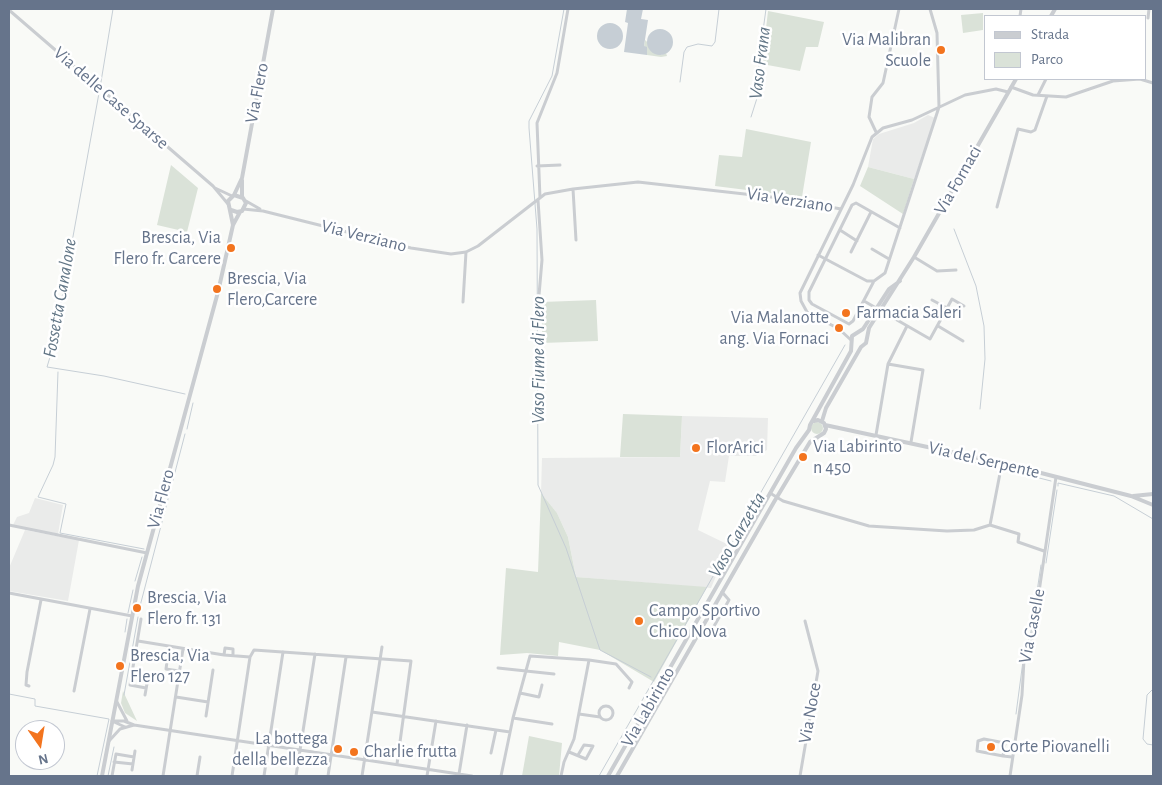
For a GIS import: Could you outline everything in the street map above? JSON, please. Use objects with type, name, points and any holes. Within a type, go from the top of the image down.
[{"type":"street","name":"Via Flero","points":[[242,178],[274,9]]},
{"type":"street","points":[[540,295],[542,260],[538,200],[537,123],[557,73],[568,9]]},
{"type":"street","points":[[899,9],[883,83],[872,97],[869,117],[876,132],[912,120],[966,95],[983,90],[996,89],[1008,92]]},
{"type":"street","points":[[900,228],[856,203],[852,204],[808,296],[812,304],[849,324],[874,281],[885,273],[900,228],[938,107],[937,33],[930,9]]},
{"type":"street","points":[[1148,18],[1149,9]]},
{"type":"street","name":"Via delle Case Sparse","points":[[9,10],[213,186],[228,204]]},
{"type":"street","name":"Via Fornaci","points":[[854,335],[860,332],[900,281],[1015,80]]},
{"type":"street","points":[[1038,95],[1046,80]]},
{"type":"street","points":[[1011,87],[1038,95],[1066,97],[1109,80]]},
{"type":"street","points":[[997,207],[1018,129],[1031,132],[1035,130],[1047,96]]},
{"type":"street","name":"Via Verziano","points":[[242,210],[263,211],[436,253],[466,252],[493,236],[549,193],[638,182],[780,198],[841,209],[868,144],[876,132]]},
{"type":"street","points":[[537,166],[560,165]]},
{"type":"street","points":[[233,225],[231,210],[228,204],[242,178]]},
{"type":"street","points":[[233,225],[245,201],[242,196],[242,178]]},
{"type":"street","name":"Via delle Case Sparse","points":[[213,186],[233,195]]},
{"type":"street","points":[[573,190],[576,240]]},
{"type":"street","points":[[233,195],[242,196]]},
{"type":"street","name":"Via Verziano","points":[[245,201],[263,211]]},
{"type":"street","points":[[814,421],[822,421],[825,425],[825,431],[821,436],[816,436],[809,430],[854,335],[817,317],[803,307],[800,292],[841,209]]},
{"type":"street","points":[[231,210],[242,210]]},
{"type":"street","points":[[851,252],[871,212]]},
{"type":"street","name":"Via Flero","points":[[102,776],[132,616],[147,553],[218,292],[233,225]]},
{"type":"street","points":[[840,230],[857,240]]},
{"type":"street","points":[[872,249],[889,259]]},
{"type":"street","points":[[462,302],[466,252]]},
{"type":"street","points":[[818,255],[867,281],[874,281]]},
{"type":"street","points":[[914,257],[937,271],[956,270]]},
{"type":"street","points":[[864,301],[930,339],[952,299],[964,306]]},
{"type":"street","points":[[932,300],[947,308]]},
{"type":"street","points":[[817,317],[821,309]]},
{"type":"street","name":"Via Fornaci","points":[[822,421],[826,408],[861,347],[866,343],[866,336],[878,309]]},
{"type":"street","points":[[876,435],[888,364],[892,351],[907,326]]},
{"type":"street","points":[[938,326],[963,341]]},
{"type":"street","points":[[839,329],[852,342],[861,347]]},
{"type":"street","points":[[860,332],[866,336]]},
{"type":"street","points":[[888,364],[923,370],[910,442]]},
{"type":"street","name":"Via del Serpente","points":[[825,425],[910,442],[1056,477],[1131,496],[1153,505]]},
{"type":"street","name":"Via del Serpente","points":[[825,431],[836,428]]},
{"type":"street","name":"Via Labirinto","points":[[608,776],[796,448],[809,430]]},
{"type":"street","name":"Via Labirinto","points":[[617,776],[776,497],[810,442],[816,436]]},
{"type":"street","points":[[990,526],[1002,464]]},
{"type":"street","name":"Via Caselle","points":[[1010,776],[1022,695],[1024,660],[1032,639],[1056,477]]},
{"type":"street","points":[[770,493],[810,510],[869,526],[947,532],[974,530],[990,526],[1019,534],[1018,542],[1044,551]]},
{"type":"street","name":"Via del Serpente","points":[[1131,496],[1153,494]]},
{"type":"street","points":[[9,525],[147,553]]},
{"type":"street","points":[[736,552],[742,557]]},
{"type":"street","name":"Via Labirinto","points":[[701,630],[713,628],[729,600],[722,592]]},
{"type":"street","points":[[9,593],[132,616]]},
{"type":"street","points":[[29,686],[26,684],[26,672],[42,600]]},
{"type":"street","points":[[74,691],[90,609]]},
{"type":"street","points":[[142,619],[130,685],[146,688]]},
{"type":"street","name":"Via Noce","points":[[800,776],[818,671],[804,621]]},
{"type":"street","points":[[138,641],[224,655],[250,657]]},
{"type":"street","points":[[169,647],[166,668],[179,671]]},
{"type":"street","points":[[362,776],[382,647]]},
{"type":"street","points":[[224,655],[225,648],[233,649],[233,655]]},
{"type":"street","points":[[163,776],[183,649]]},
{"type":"street","points":[[232,776],[252,651],[411,661],[397,764]]},
{"type":"street","points":[[264,776],[283,652]]},
{"type":"street","points":[[296,776],[314,654]]},
{"type":"street","points":[[502,776],[513,718],[530,656],[590,660],[616,664],[632,682],[629,688]]},
{"type":"street","points":[[328,776],[346,657]]},
{"type":"street","points":[[561,776],[574,739],[590,660]]},
{"type":"street","points":[[498,668],[554,674]]},
{"type":"street","points":[[206,716],[213,670]]},
{"type":"street","points":[[132,675],[148,678],[145,695]]},
{"type":"street","points":[[520,693],[539,697],[542,686]]},
{"type":"street","points":[[176,697],[208,702]]},
{"type":"street","points":[[116,699],[118,708],[127,721],[134,725]]},
{"type":"street","points":[[579,714],[600,717],[609,718],[612,714],[611,709],[606,706],[601,708],[600,717]]},
{"type":"street","points":[[372,712],[510,732]]},
{"type":"street","points":[[513,718],[552,724]]},
{"type":"street","points":[[112,721],[127,721]]},
{"type":"street","points":[[112,721],[119,726],[134,725],[170,730],[472,776]]},
{"type":"street","points":[[427,776],[436,721]]},
{"type":"street","points":[[459,775],[467,725]]},
{"type":"street","points":[[108,741],[126,726]]},
{"type":"street","points":[[491,753],[496,730]]},
{"type":"street","points":[[1003,756],[1005,743],[984,739],[978,742],[977,751],[1003,756],[1012,757]]},
{"type":"street","points":[[569,752],[578,755],[588,758],[593,746],[584,745],[578,755]]},
{"type":"street","points":[[132,770],[134,751]]},
{"type":"street","points":[[112,776],[116,754],[134,757]]},
{"type":"street","points":[[197,776],[200,757]]},
{"type":"street","points":[[114,762],[133,764]]},
{"type":"shaded area","points":[[627,9],[643,9],[641,19],[648,20],[644,46],[647,47],[647,55],[624,52],[628,23],[625,22]]},
{"type":"shaded area","points":[[610,23],[620,26],[623,36],[620,46],[610,49],[600,46],[597,36],[600,26]]},
{"type":"shaded area","points":[[660,29],[669,33],[673,42],[669,51],[660,55],[651,51],[647,42],[651,33]]},
{"type":"shaded area","points":[[928,115],[935,118],[914,179],[868,167],[873,139],[879,134],[914,123]]},
{"type":"shaded area","points":[[682,416],[768,418],[767,450],[756,456],[729,456],[725,482],[710,481],[698,530],[729,545],[711,588],[576,577],[568,537],[557,513],[541,493],[542,458],[680,457]]},
{"type":"shaded area","points":[[35,498],[63,505],[58,534],[13,525],[17,517],[29,513]]},
{"type":"shaded area","points":[[25,530],[79,540],[68,601],[9,591],[9,568]]},
{"type":"green space","points":[[768,11],[824,22],[818,47],[806,47],[800,71],[762,64]]},
{"type":"green space","points":[[983,13],[983,30],[963,33],[961,15]]},
{"type":"green space","points":[[645,40],[661,55],[666,53],[667,56],[647,55],[644,46]]},
{"type":"green space","points":[[746,129],[811,142],[802,197],[715,186],[719,155],[742,157]]},
{"type":"green space","points":[[171,165],[198,188],[187,232],[157,225]]},
{"type":"green space","points":[[868,167],[914,179],[903,214],[860,186]]},
{"type":"green space","points":[[596,300],[598,341],[542,343],[542,302]]},
{"type":"green space","points":[[623,414],[682,416],[680,457],[620,457]]},
{"type":"green space","points":[[815,422],[819,422],[823,428],[819,434],[815,434],[811,430],[811,426]]},
{"type":"green space","points":[[541,493],[557,513],[568,537],[576,577],[707,587],[654,682],[600,650],[559,642],[558,656],[527,653],[500,655],[506,568],[538,572]]},
{"type":"green space","points":[[123,691],[137,721],[125,713],[121,703]]},
{"type":"green space","points":[[529,736],[562,743],[559,776],[522,776]]},
{"type":"waterway","name":"Fossetta Canalone","points":[[100,88],[113,9]]},
{"type":"waterway","name":"Fossetta Canalone","points":[[137,9],[147,9]]},
{"type":"waterway","name":"Vaso Fiume di Flero","points":[[564,9],[552,76],[529,121],[537,229],[538,485],[566,548],[600,650],[651,677]]},
{"type":"waterway","name":"Vaso Frana","points":[[680,82],[684,52],[687,47],[698,44],[712,46],[715,42],[719,9]]},
{"type":"waterway","name":"Vaso Frana","points":[[751,117],[758,95],[759,60],[766,9]]},
{"type":"waterway","name":"Fossetta Canalone","points":[[99,93],[53,347],[47,367],[104,376],[185,394]]},
{"type":"waterway","points":[[954,229],[976,286],[984,326],[985,359],[980,409]]},
{"type":"waterway","name":"Vaso Garzetta","points":[[599,776],[845,345]]},
{"type":"waterway","name":"Fossetta Canalone","points":[[58,372],[55,457],[38,497],[66,504],[60,533],[144,549]]},
{"type":"waterway","name":"Fossetta Canalone","points":[[187,429],[193,403]]},
{"type":"waterway","name":"Fossetta Canalone","points":[[139,610],[185,434]]},
{"type":"waterway","points":[[973,462],[995,467]]},
{"type":"waterway","points":[[1004,469],[1051,481]]},
{"type":"waterway","points":[[1058,486],[1058,483],[1114,496],[1153,519]]},
{"type":"waterway","points":[[1046,563],[1057,490]]},
{"type":"waterway","name":"Fossetta Canalone","points":[[135,581],[142,557]]},
{"type":"waterway","points":[[1026,643],[1030,638],[1041,565]]},
{"type":"waterway","name":"Fossetta Canalone","points":[[128,613],[133,590]]},
{"type":"waterway","name":"Fossetta Canalone","points":[[124,695],[138,617]]},
{"type":"waterway","name":"Fossetta Canalone","points":[[125,632],[127,619]]},
{"type":"waterway","points":[[1016,714],[1025,646]]},
{"type":"waterway","points":[[1153,689],[1147,695],[1143,739],[1147,744],[1153,745]]},
{"type":"waterway","points":[[9,694],[35,699],[35,706],[109,719],[97,776]]},
{"type":"waterway","name":"Fossetta Canalone","points":[[108,776],[114,747]]},
{"type":"place","name":"Via Malibran Scuole","points":[[941,50]]},
{"type":"place","name":"Brescia, Via Flero fr. Carcere","points":[[231,248]]},
{"type":"place","name":"Brescia, Via Flero,Carcere","points":[[217,289]]},
{"type":"place","name":"Farmacia Saleri","points":[[846,313]]},
{"type":"place","name":"Via Malanotte ang. Via Fornaci","points":[[839,328]]},
{"type":"place","name":"FlorArici","points":[[696,448]]},
{"type":"place","name":"Via Labirinto n 450","points":[[803,457]]},
{"type":"place","name":"Brescia, Via Flero fr. 131","points":[[137,608]]},
{"type":"place","name":"Campo Sportivo Chico Nova","points":[[639,621]]},
{"type":"place","name":"Brescia, Via Flero 127","points":[[120,666]]},
{"type":"place","name":"Corte Piovanelli","points":[[991,747]]},
{"type":"place","name":"La bottega della bellezza","points":[[338,749]]},
{"type":"place","name":"Charlie frutta","points":[[354,752]]}]
